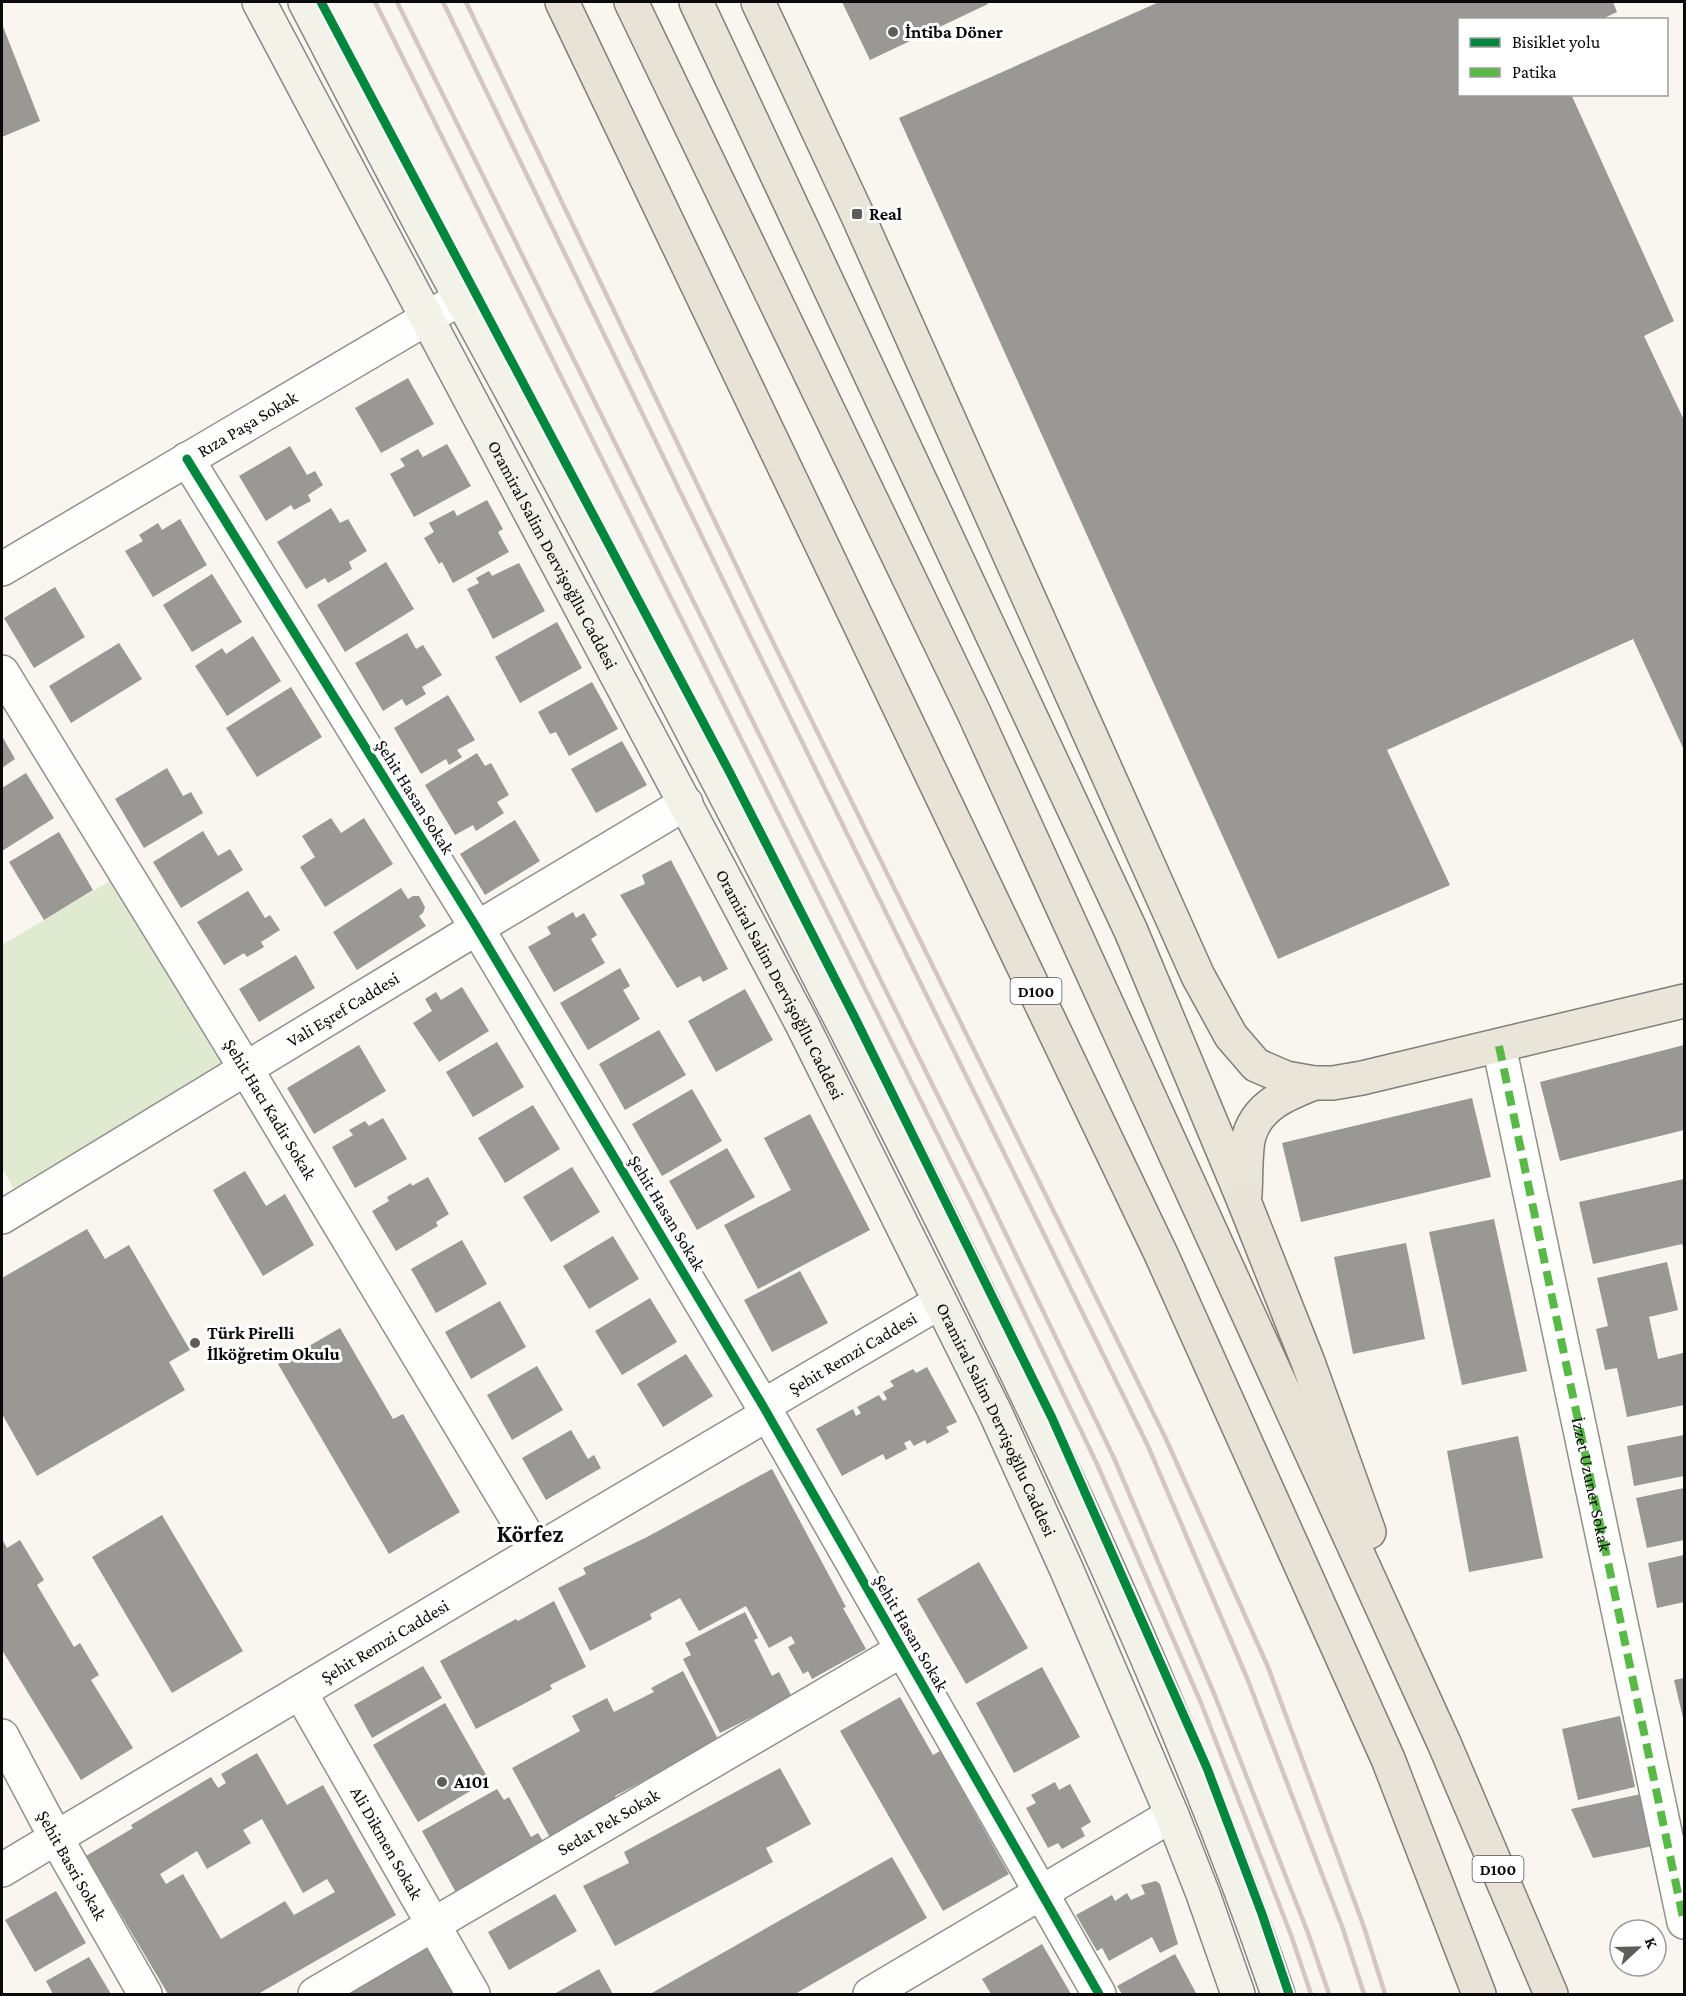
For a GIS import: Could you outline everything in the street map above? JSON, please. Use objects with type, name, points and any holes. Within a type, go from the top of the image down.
[{"type":"highway","name":"D100","points":[[562,2],[1161,1254],[1388,1759],[1479,1995]]},
{"type":"highway","name":"D100","points":[[631,2],[974,713],[1444,1743],[1551,1995]]},
{"type":"highway","points":[[1244,1201],[1308,1362],[1444,1743]]},
{"type":"main road","name":"Oramiral Salim Dervişoğllu Caddesi","points":[[259,2],[801,1022],[995,1412],[1065,1566],[1172,1815],[1203,1894],[1238,1995]]},
{"type":"main road","name":"Oramiral Salim Dervişoğllu Caddesi","points":[[304,2],[734,812],[837,1011],[993,1324],[1062,1467],[1138,1636],[1248,1908],[1278,1995]]},
{"type":"main road","points":[[696,2],[1131,931],[1244,1201]]},
{"type":"main road","points":[[758,2],[857,214],[1198,976],[1231,1036],[1256,1065],[1286,1078],[1314,1083],[1333,1083],[1684,1001]]},
{"type":"main road","points":[[1048,638],[1131,931]]},
{"type":"main road","points":[[1244,1201],[1249,1134],[1264,1109],[1282,1096],[1314,1083]]},
{"type":"street","name":"Rıza Paşa Sokak","points":[[2,569],[461,298]]},
{"type":"street","name":"Şehit Hasan Sokak","points":[[187,459],[477,928],[766,1410],[1042,1891],[1099,1995]]},
{"type":"street","name":"Şehit Hacı Kadir Sokak","points":[[2,672],[246,1069],[536,1551]]},
{"type":"street","name":"Vali Eşref Caddesi","points":[[5,1208],[246,1069],[686,803]]},
{"type":"street","name":"İzzet Uzuner Sokak","points":[[1499,1046],[1684,1922]]},
{"type":"street","name":"Şehit Remzi Caddesi","points":[[2,1870],[536,1551],[940,1302]]},
{"type":"street","name":"Sedat Pek Sokak","points":[[315,1995],[902,1650]]},
{"type":"street","name":"Ali Dikmen Sokak","points":[[300,1692],[473,1995]]},
{"type":"street","name":"Şehit Basri Sokak","points":[[2,1736],[56,1838],[145,1995]]},
{"type":"street","points":[[870,1995],[1172,1815]]},
{"type":"green space","points":[[115,878],[225,1063],[14,1189],[2,1168],[2,945]]},
{"type":"building","name":"İntiba Döner","points":[[842,2],[987,2],[988,4],[870,60]]},
{"type":"building","points":[[1159,2],[1613,2],[1617,12],[1604,18],[1458,18],[1458,96],[1572,96],[1674,321],[1644,336],[1684,420],[1684,750],[1633,639],[1387,750],[1450,885],[1278,959],[899,118]]},
{"type":"building","points":[[2,24],[40,121],[2,137]]},
{"type":"building","points":[[408,378],[434,424],[381,453],[355,408]]},
{"type":"building","points":[[447,444],[471,486],[414,517],[390,474],[405,466],[400,459],[418,449],[423,457]]},
{"type":"building","points":[[290,446],[307,475],[315,471],[323,485],[308,495],[311,501],[294,510],[291,505],[266,521],[239,476]]},
{"type":"building","points":[[487,500],[503,529],[498,532],[509,552],[453,583],[442,562],[439,564],[424,538],[434,532],[429,523],[454,510],[457,516]]},
{"type":"building","points":[[331,508],[340,523],[348,519],[367,551],[349,562],[352,569],[328,583],[325,578],[306,589],[277,542]]},
{"type":"building","points":[[180,519],[207,565],[153,597],[125,551],[143,541],[139,535],[158,523],[162,530]]},
{"type":"building","points":[[386,562],[414,609],[345,652],[317,605]]},
{"type":"building","points":[[519,563],[545,611],[493,639],[467,589],[479,583],[476,578],[489,571],[492,576]]},
{"type":"building","points":[[212,574],[242,622],[192,652],[163,605]]},
{"type":"building","points":[[55,587],[85,637],[34,668],[4,618]]},
{"type":"building","points":[[557,622],[582,668],[520,703],[495,657]]},
{"type":"building","points":[[407,633],[416,649],[423,645],[442,675],[422,687],[426,694],[406,706],[402,699],[383,711],[355,663]]},
{"type":"building","points":[[253,636],[281,681],[227,716],[195,666],[222,648],[226,654]]},
{"type":"building","points":[[119,643],[142,679],[71,723],[49,686]]},
{"type":"building","points":[[592,682],[618,729],[569,756],[556,732],[550,734],[538,712]]},
{"type":"building","points":[[291,687],[322,737],[257,777],[226,728]]},
{"type":"building","points":[[448,695],[475,740],[457,750],[462,757],[449,765],[446,759],[421,774],[394,728]]},
{"type":"building","points":[[2,736],[15,759],[2,768]]},
{"type":"building","points":[[622,741],[647,785],[596,813],[571,769]]},
{"type":"building","points":[[477,753],[485,766],[491,763],[509,795],[497,802],[504,813],[476,831],[473,825],[455,835],[425,785]]},
{"type":"building","points":[[167,768],[183,796],[191,792],[203,813],[144,848],[115,799]]},
{"type":"building","points":[[26,773],[54,818],[2,851],[2,788]]},
{"type":"building","points":[[331,818],[341,833],[364,818],[393,864],[325,907],[300,867],[315,857],[302,836]]},
{"type":"building","points":[[515,820],[540,861],[485,895],[460,854]]},
{"type":"building","points":[[203,831],[218,856],[230,849],[243,870],[181,908],[153,862]]},
{"type":"building","points":[[59,832],[93,890],[44,920],[9,862]]},
{"type":"building","points":[[671,860],[728,969],[703,982],[700,976],[677,988],[620,895],[645,884],[642,875]]},
{"type":"building","points":[[401,888],[408,899],[419,896],[425,907],[419,916],[426,926],[357,970],[333,932]]},
{"type":"building","points":[[248,891],[265,918],[270,915],[280,930],[261,942],[264,947],[247,957],[244,953],[224,965],[197,922]]},
{"type":"building","points":[[573,912],[576,918],[584,913],[597,935],[591,939],[605,963],[554,992],[528,947],[551,934],[547,927]]},
{"type":"building","points":[[296,955],[315,988],[259,1022],[239,989]]},
{"type":"building","points":[[620,968],[630,986],[623,990],[640,1019],[588,1050],[560,1003]]},
{"type":"building","points":[[462,987],[489,1031],[439,1062],[413,1023],[432,1011],[425,999],[436,992],[441,1000]]},
{"type":"building","points":[[745,989],[773,1040],[716,1072],[688,1021]]},
{"type":"building","points":[[659,1030],[686,1075],[625,1110],[599,1064]]},
{"type":"building","points":[[497,1042],[524,1087],[473,1117],[446,1072]]},
{"type":"building","points":[[359,1045],[386,1091],[314,1134],[287,1088]]},
{"type":"building","points":[[1684,1045],[1684,1130],[1560,1161],[1540,1082]]},
{"type":"building","points":[[692,1089],[722,1141],[662,1176],[632,1124]]},
{"type":"building","points":[[1472,1098],[1491,1177],[1301,1222],[1282,1143]]},
{"type":"building","points":[[533,1105],[560,1149],[505,1183],[478,1138]]},
{"type":"building","points":[[810,1114],[870,1230],[758,1289],[724,1225],[791,1190],[764,1138]]},
{"type":"building","points":[[383,1118],[407,1159],[355,1188],[332,1147],[353,1135],[349,1130],[365,1121],[369,1126]]},
{"type":"building","points":[[727,1148],[755,1197],[697,1230],[669,1181]]},
{"type":"building","points":[[572,1167],[600,1212],[551,1242],[523,1197]]},
{"type":"building","points":[[245,1171],[266,1206],[285,1194],[314,1245],[263,1276],[213,1190]]},
{"type":"building","points":[[428,1177],[449,1214],[436,1222],[438,1226],[396,1251],[372,1211],[389,1201],[387,1197],[411,1183],[412,1186]]},
{"type":"building","points":[[1684,1179],[1684,1251],[1682,1244],[1593,1264],[1579,1202]]},
{"type":"building","points":[[1494,1219],[1527,1371],[1462,1385],[1429,1232]]},
{"type":"building","points":[[87,1229],[105,1259],[129,1245],[190,1350],[169,1362],[185,1390],[37,1476],[2,1414],[2,1278]]},
{"type":"building","points":[[613,1236],[639,1279],[589,1309],[563,1266]]},
{"type":"building","points":[[462,1240],[487,1284],[436,1313],[411,1269]]},
{"type":"building","points":[[1406,1243],[1425,1339],[1353,1354],[1334,1257]]},
{"type":"building","points":[[1667,1262],[1678,1310],[1649,1317],[1658,1359],[1683,1353],[1684,1405],[1627,1417],[1617,1368],[1605,1370],[1596,1329],[1608,1326],[1597,1278]]},
{"type":"building","points":[[800,1271],[828,1323],[772,1352],[744,1300]]},
{"type":"building","points":[[650,1298],[677,1342],[622,1375],[595,1331]]},
{"type":"building","points":[[500,1301],[526,1347],[471,1379],[445,1332]]},
{"type":"building","points":[[340,1328],[393,1419],[403,1414],[460,1512],[389,1554],[278,1364]]},
{"type":"building","points":[[686,1354],[713,1396],[663,1427],[637,1384]]},
{"type":"building","points":[[537,1366],[563,1410],[512,1440],[487,1395]]},
{"type":"building","points":[[927,1367],[957,1422],[946,1427],[949,1432],[927,1444],[925,1440],[914,1446],[910,1440],[904,1443],[907,1449],[886,1460],[883,1454],[842,1476],[816,1429],[853,1409],[856,1416],[861,1413],[857,1407],[879,1395],[883,1401],[887,1399],[883,1392],[894,1386],[890,1381],[913,1369],[916,1373]]},
{"type":"building","points":[[571,1430],[588,1459],[594,1455],[601,1468],[546,1500],[522,1458]]},
{"type":"building","points":[[1684,1435],[1684,1476],[1634,1486],[1627,1446]]},
{"type":"building","points":[[1518,1436],[1543,1558],[1469,1572],[1447,1451]]},
{"type":"building","points":[[772,1469],[866,1649],[812,1679],[808,1671],[803,1674],[788,1647],[795,1643],[791,1636],[769,1648],[746,1606],[699,1631],[680,1598],[650,1614],[652,1619],[590,1651],[558,1588],[586,1574],[583,1568],[647,1537]]},
{"type":"building","points":[[1684,1488],[1684,1540],[1647,1548],[1636,1498]]},
{"type":"building","points":[[162,1515],[243,1651],[172,1693],[92,1557]]},
{"type":"building","points":[[2,1539],[7,1548],[20,1540],[44,1580],[37,1585],[74,1647],[80,1643],[99,1675],[91,1680],[133,1748],[81,1780],[2,1650]]},
{"type":"building","points":[[1684,1555],[1684,1602],[1657,1608],[1648,1563]]},
{"type":"building","points":[[979,1562],[1028,1648],[966,1684],[917,1599]]},
{"type":"building","points":[[554,1601],[586,1667],[550,1685],[552,1689],[476,1729],[440,1661]]},
{"type":"building","points":[[745,1612],[758,1638],[754,1640],[772,1676],[779,1672],[792,1697],[720,1733],[683,1659],[691,1655],[685,1643]]},
{"type":"building","points":[[423,1666],[442,1698],[372,1738],[354,1705]]},
{"type":"building","points":[[1042,1667],[1080,1737],[1014,1773],[976,1703]]},
{"type":"building","points":[[683,1671],[720,1743],[651,1784],[649,1778],[615,1796],[621,1806],[553,1843],[512,1768],[580,1731],[572,1716],[607,1698],[614,1712],[654,1692],[651,1688]]},
{"type":"building","points":[[1684,1678],[1684,1722],[1674,1680]]},
{"type":"building","points":[[900,1697],[933,1755],[940,1751],[1009,1874],[943,1911],[840,1731]]},
{"type":"building","points":[[445,1703],[489,1780],[418,1822],[373,1745]]},
{"type":"building","points":[[1620,1716],[1635,1787],[1578,1800],[1562,1729]]},
{"type":"building","points":[[257,1753],[287,1805],[323,1785],[396,1915],[258,1994],[168,1994],[86,1856],[133,1828],[131,1825],[211,1777],[218,1788],[226,1783],[221,1774]],"holes":[[[262,1819],[303,1893],[327,1879],[335,1892],[294,1915],[285,1901],[221,1939],[183,1874],[166,1884],[160,1874],[197,1851],[207,1869],[251,1843],[243,1830]]]},
{"type":"building","points":[[780,1768],[811,1824],[766,1848],[773,1862],[615,1946],[583,1886],[629,1863],[624,1852]]},
{"type":"building","points":[[1055,1782],[1059,1790],[1070,1784],[1091,1822],[1081,1828],[1085,1836],[1062,1849],[1058,1843],[1048,1848],[1026,1808],[1036,1803],[1031,1795]]},
{"type":"building","points":[[497,1789],[504,1800],[509,1797],[531,1837],[538,1833],[547,1848],[459,1898],[422,1831]]},
{"type":"building","points":[[1641,1794],[1653,1846],[1593,1858],[1571,1809]]},
{"type":"building","points":[[892,1857],[927,1918],[795,1994],[650,1994]]},
{"type":"building","points":[[1156,1881],[1160,1884],[1178,1944],[1160,1953],[1152,1937],[1109,1961],[1102,1948],[1097,1951],[1076,1915],[1112,1895],[1115,1901],[1127,1893],[1131,1900],[1145,1894],[1141,1885]]},
{"type":"building","points":[[56,1891],[86,1943],[35,1972],[5,1920]]},
{"type":"building","points":[[555,1894],[577,1931],[509,1970],[488,1932]]},
{"type":"building","points":[[1042,1944],[1071,1994],[991,1994],[982,1979]]},
{"type":"building","points":[[429,1946],[455,1994],[343,1994]]},
{"type":"building","points":[[1175,1954],[1196,1993],[1122,1994],[1117,1986]]},
{"type":"building","points":[[89,1957],[111,1994],[53,1994],[46,1981]]},
{"type":"building","points":[[599,1969],[613,1994],[554,1994]]},
{"type":"railway","points":[[375,2],[971,1202],[1097,1464],[1201,1703],[1291,1935],[1311,1994]]},
{"type":"railway","points":[[397,2],[986,1193],[1114,1458],[1215,1696],[1308,1933],[1329,1994]]},
{"type":"railway","points":[[443,2],[751,638],[1148,1446],[1247,1678],[1343,1929],[1364,1994]]},
{"type":"railway","points":[[466,2],[768,632],[1166,1439],[1268,1667],[1364,1927],[1385,1994]]},
{"type":"marked path","points":[[1499,1046],[1684,1922]]},
{"type":"cycle path","points":[[321,2],[730,773],[854,1016],[1052,1418],[1207,1768],[1262,1914],[1289,1994]]},
{"type":"cycle path","points":[[187,459],[477,928],[763,1406],[1099,1994]]},
{"type":"place","name":"İntiba Döner","points":[[893,32]]},
{"type":"place","name":"Real","points":[[857,214]]},
{"type":"place","name":"Türk Pirelli İlköğretim Okulu","points":[[195,1343]]},
{"type":"place","name":"A101","points":[[442,1782]]},
{"type":"district","name":"Körfez","points":[[530,1534]]}]
